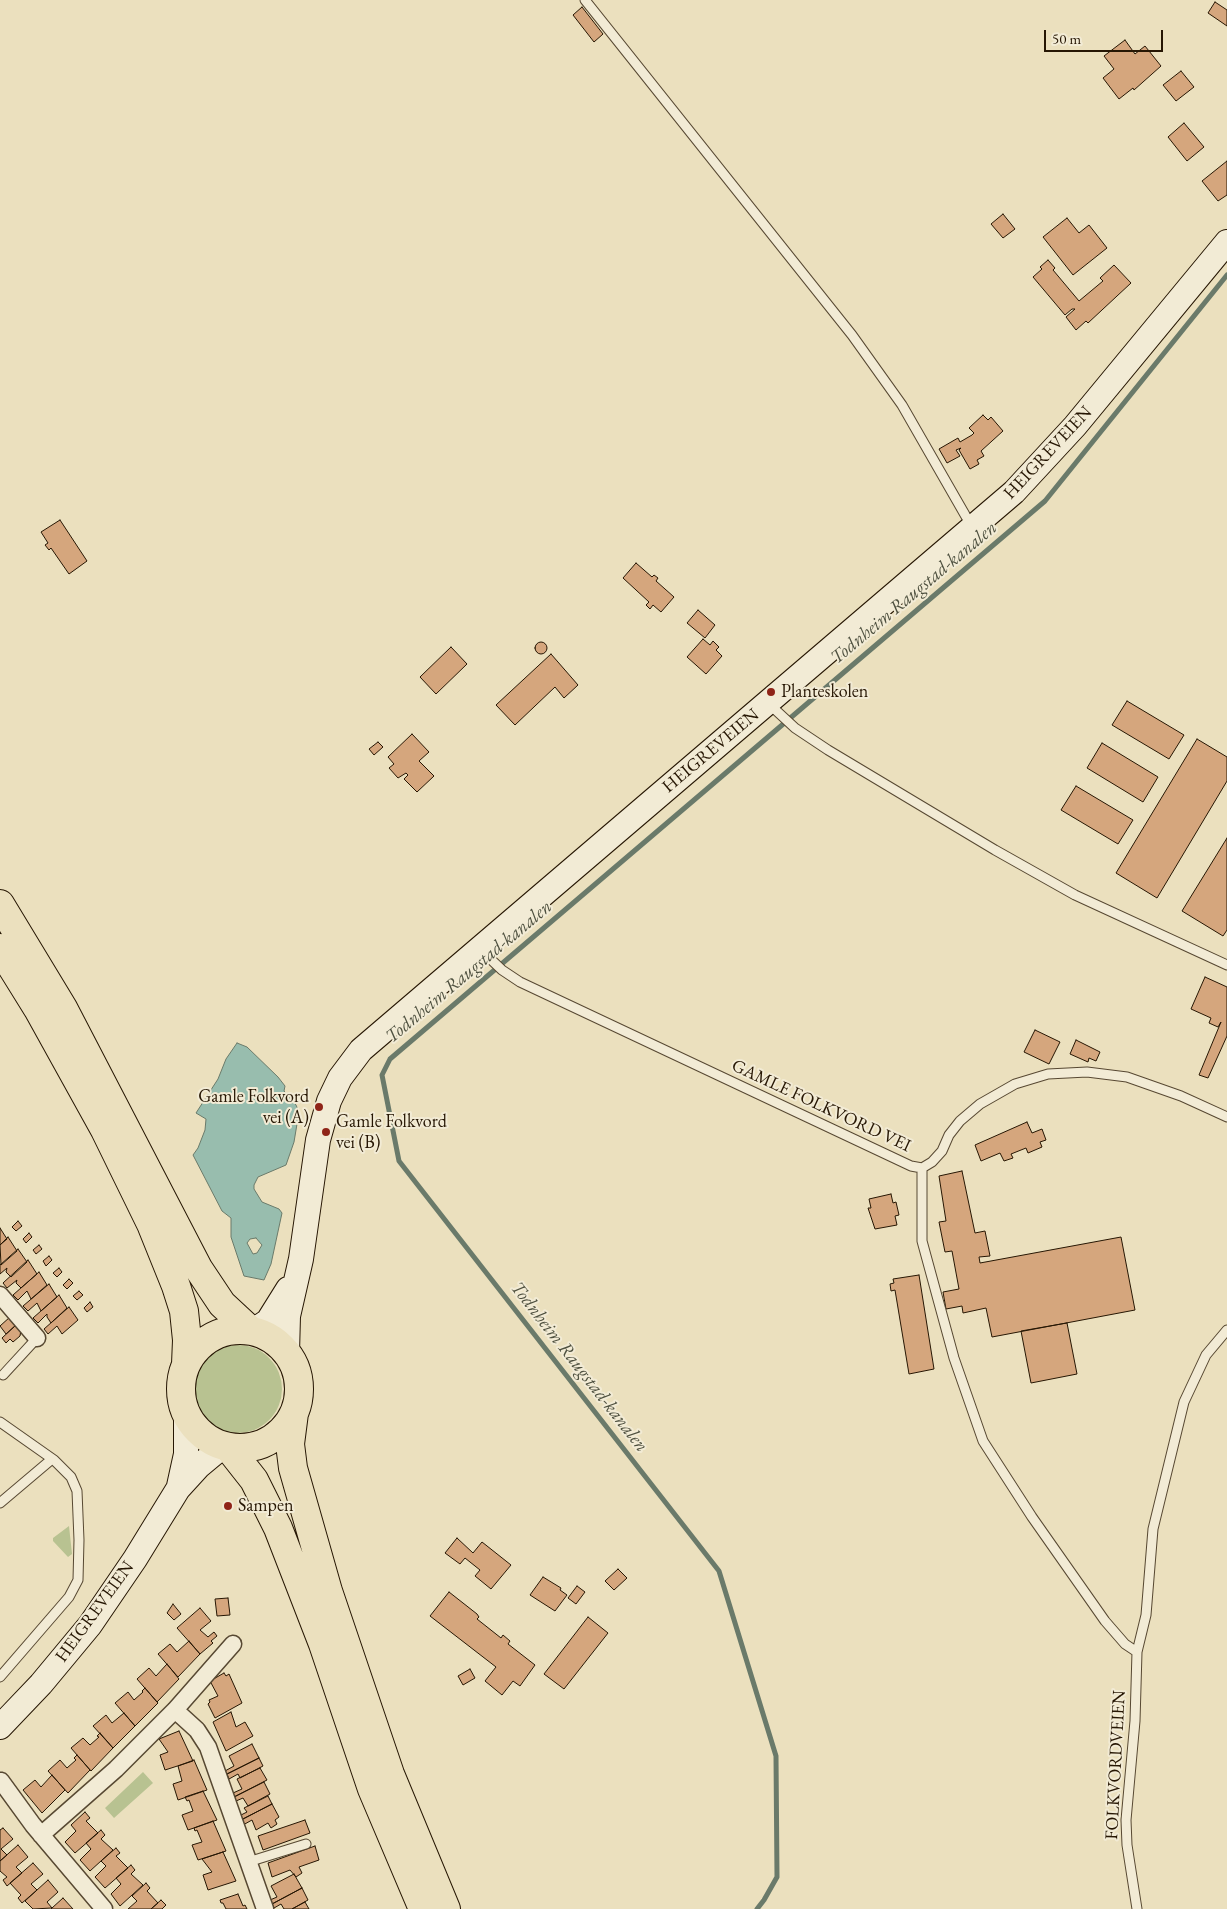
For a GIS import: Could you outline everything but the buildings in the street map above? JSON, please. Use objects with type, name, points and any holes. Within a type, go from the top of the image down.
[{"type":"highway","points":[[0,904],[62,1008],[198,1268],[222,1304],[252,1331],[278,1343],[294,1365],[299,1381],[299,1397],[294,1413],[290,1444],[293,1468],[328,1591],[390,1774],[446,1909]]},
{"type":"highway","points":[[0,948],[38,1009],[100,1122],[151,1224],[176,1286],[184,1311],[187,1340],[186,1364],[180,1391],[186,1414],[201,1434],[226,1446],[241,1448],[267,1442],[283,1429],[294,1413]]},
{"type":"highway","points":[[186,1364],[194,1351],[205,1340],[219,1333],[234,1330],[252,1331]]},
{"type":"highway","points":[[226,1446],[254,1480],[278,1528],[323,1644],[372,1789],[424,1909]]},
{"type":"main road","name":"HEIGREVEIEN","points":[[287,1353],[288,1316],[303,1248],[318,1140],[329,1101],[340,1078],[361,1050],[376,1036],[492,961],[1014,492],[1049,457],[1227,242]]},
{"type":"main road","name":"HEIGREVEIEN","points":[[252,1331],[268,1321],[277,1310],[296,1275]]},
{"type":"main road","name":"HEIGREVEIEN","points":[[178,1488],[186,1454],[186,1414]]},
{"type":"main road","name":"HEIGREVEIEN","points":[[0,1727],[41,1684],[90,1625],[130,1566],[178,1488],[199,1466],[226,1446]]},
{"type":"street","points":[[0,1295],[37,1338]]},
{"type":"street","points":[[41,1835],[116,1769],[175,1710],[233,1644]]},
{"type":"street","points":[[175,1710],[197,1730],[208,1747],[265,1909]]},
{"type":"street","points":[[1,1780],[41,1835],[104,1909]]},
{"type":"lane","points":[[585,0],[852,335],[902,405],[973,529]]},
{"type":"lane","points":[[774,709],[795,728],[894,790],[1076,894],[1227,965]]},
{"type":"lane","name":"GAMLE FOLKVORD VEI","points":[[492,961],[520,982],[911,1166],[922,1168],[932,1162],[942,1151],[949,1135],[980,1104],[1015,1084],[1048,1074],[1087,1072],[1126,1077],[1164,1089],[1227,1117]]},
{"type":"lane","points":[[922,1168],[922,1241],[954,1358],[983,1441],[1032,1517],[1104,1621],[1125,1644],[1137,1652],[1146,1615],[1153,1529],[1177,1425],[1192,1382],[1206,1355],[1227,1330]]},
{"type":"lane","points":[[3,1375],[37,1338]]},
{"type":"lane","points":[[0,1422],[52,1459],[72,1477],[76,1491],[78,1580],[69,1597],[0,1677]]},
{"type":"lane","points":[[0,1503],[52,1459]]},
{"type":"lane","name":"FOLKVORDVEIEN","points":[[1136,1909],[1127,1845],[1126,1820],[1135,1721],[1137,1652]]},
{"type":"lane","points":[[248,1862],[306,1844]]},
{"type":"shaded area","points":[[237,1043],[247,1047],[278,1077],[285,1086],[284,1091],[296,1105],[299,1112],[294,1142],[286,1165],[258,1177],[254,1185],[254,1189],[262,1202],[279,1209],[282,1213],[271,1264],[264,1280],[244,1276],[231,1237],[231,1218],[222,1211],[193,1155],[205,1130],[206,1119],[196,1113],[218,1079],[226,1059]],"holes":[[[256,1238],[262,1245],[257,1253],[253,1254],[247,1243],[250,1239]]]},
{"type":"shaded area","points":[[238,1345],[255,1348],[269,1358],[279,1372],[282,1389],[279,1406],[269,1420],[255,1430],[238,1433],[221,1430],[207,1420],[197,1406],[194,1389],[197,1372],[207,1358],[221,1348]]},
{"type":"shaded area","points":[[69,1526],[72,1554],[68,1557],[53,1541],[53,1538]]},
{"type":"shaded area","points":[[143,1772],[153,1783],[114,1818],[105,1808]]},
{"type":"waterway","name":"Todnheim Raugstad-kanalen","points":[[757,1909],[777,1877],[776,1756],[719,1571],[399,1161],[382,1075],[390,1059],[1045,501],[1227,275]]},
{"type":"place","name":"Planteskolen","points":[[771,692]]},
{"type":"place","name":"Gamle Folkvord vei (A)","points":[[319,1107]]},
{"type":"place","name":"Gamle Folkvord vei (B)","points":[[326,1132]]},
{"type":"place","name":"Sampen","points":[[228,1506]]}]
